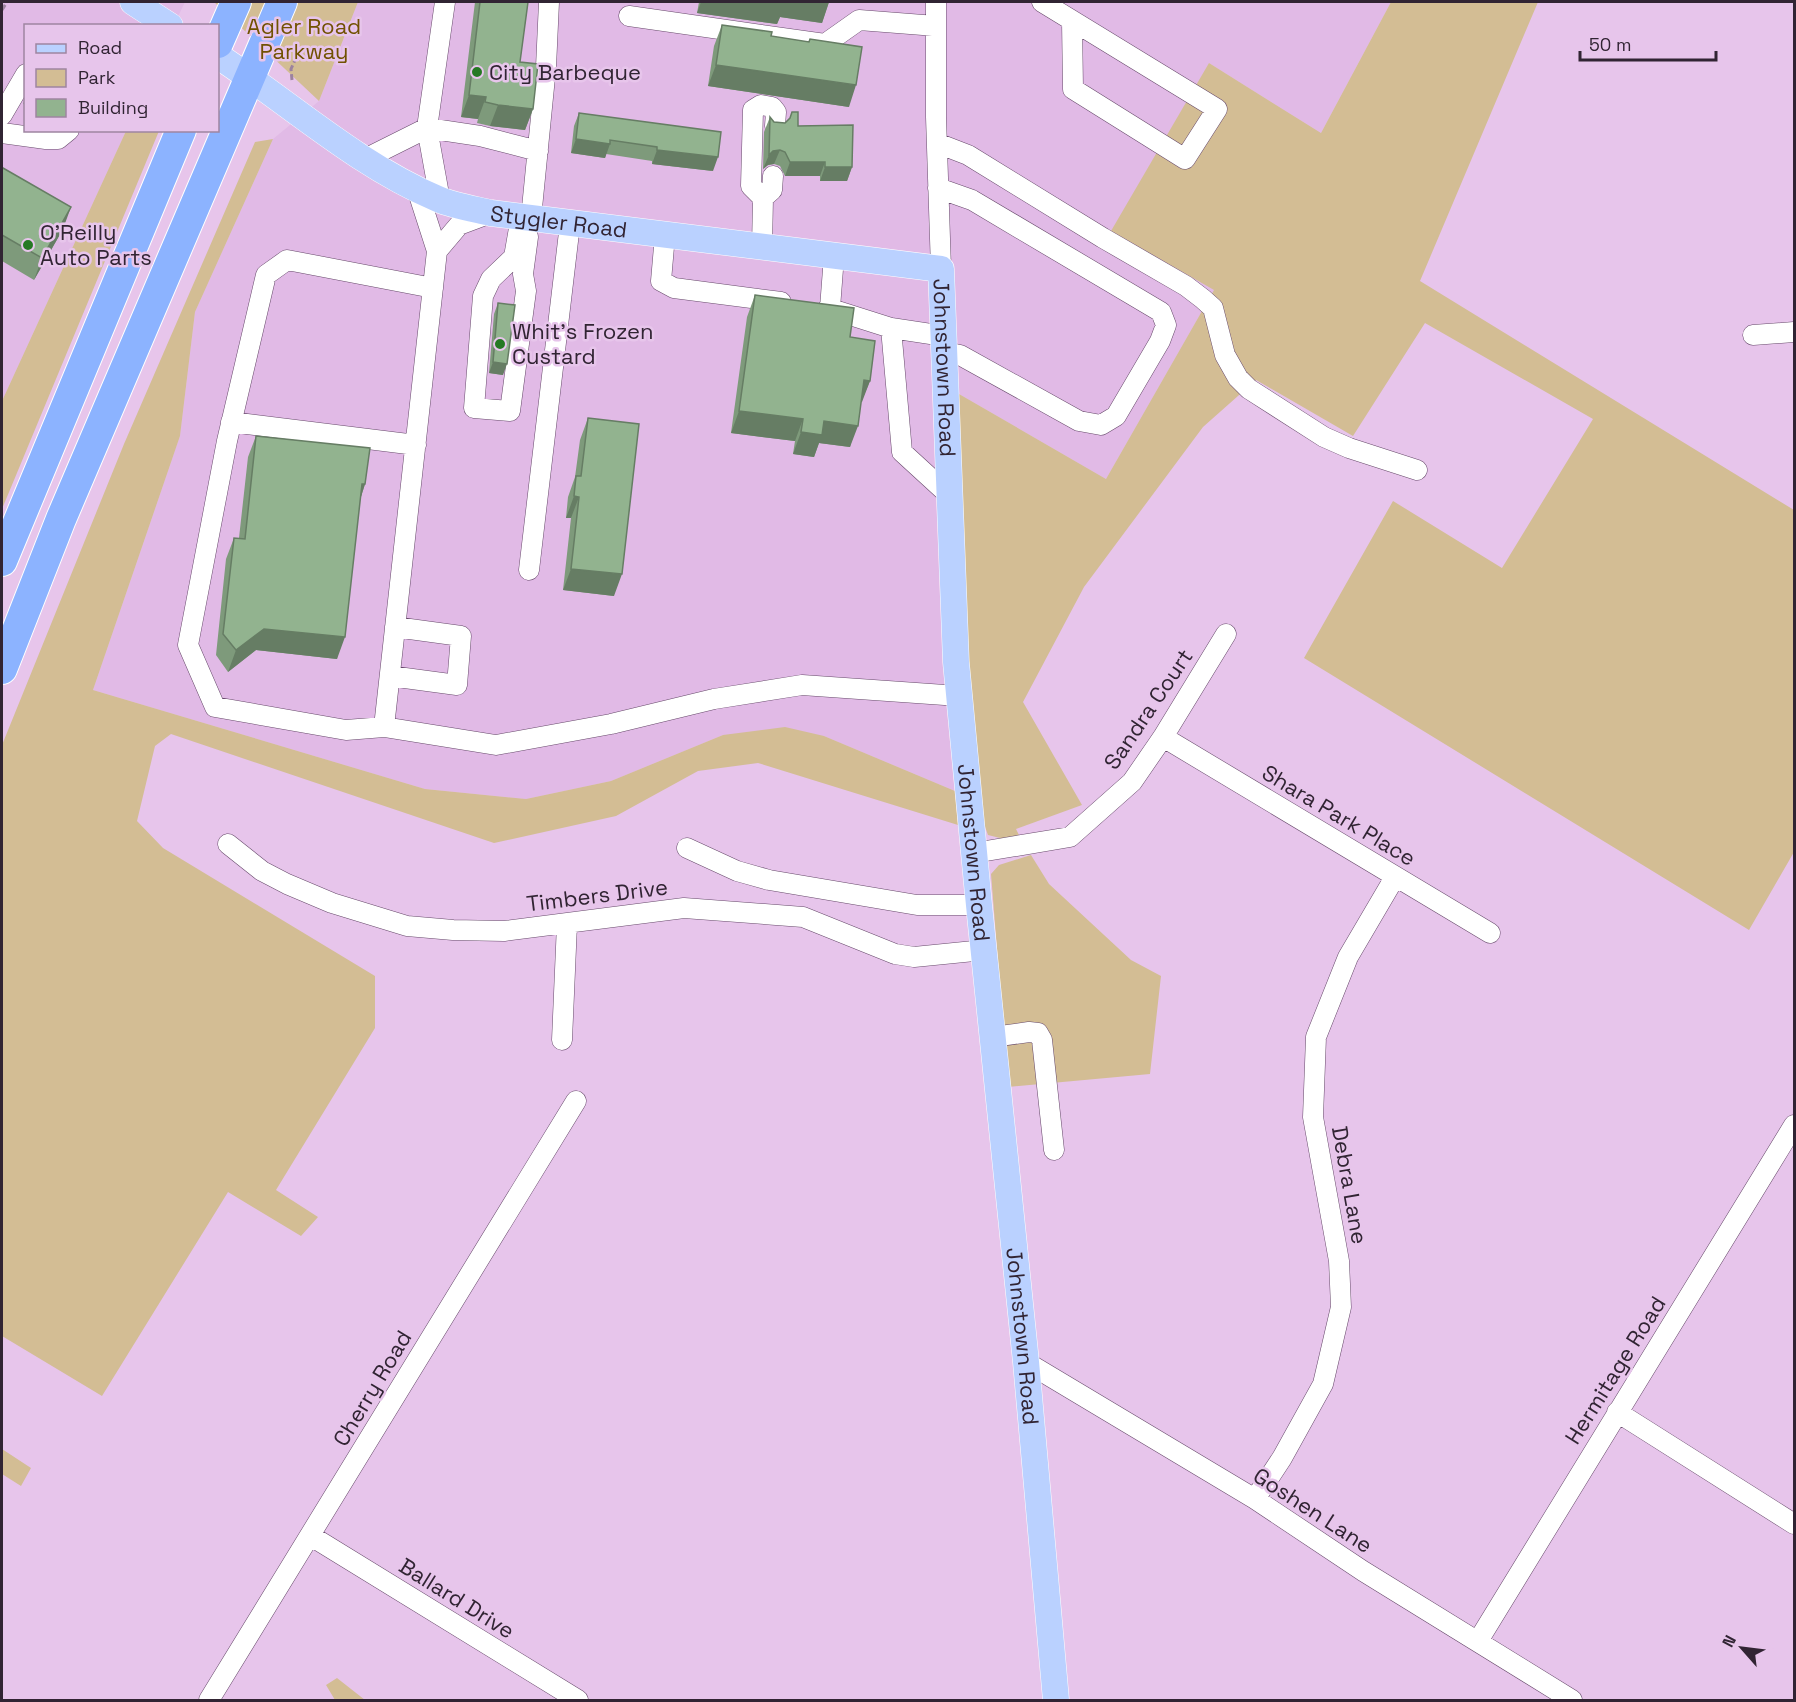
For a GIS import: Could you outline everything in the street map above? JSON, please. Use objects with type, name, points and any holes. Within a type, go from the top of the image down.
[{"type":"highway","points":[[219,42],[236,2]]},
{"type":"highway","points":[[2,669],[65,508],[282,2]]},
{"type":"highway","points":[[2,561],[180,132]]},
{"type":"main road","points":[[133,2],[167,24]]},
{"type":"main road","name":"Stygler Road","points":[[219,57],[363,160],[440,200],[523,222],[570,224],[941,269]]},
{"type":"main road","name":"Johnstown Road","points":[[941,269],[956,662],[1026,1362],[1056,1701]]},
{"type":"street","points":[[440,200],[427,128],[445,2]]},
{"type":"street","points":[[523,222],[528,237],[523,274],[526,291],[510,411],[474,408],[483,296],[491,279],[514,257],[538,151],[549,2]]},
{"type":"street","name":"Johnstown Road","points":[[936,2],[941,269]]},
{"type":"street","points":[[1042,2],[1216,109],[1185,159],[1072,89],[1072,21]]},
{"type":"street","points":[[629,16],[825,44],[859,20],[936,26]]},
{"type":"street","points":[[2,115],[24,77]]},
{"type":"street","points":[[762,247],[763,198],[751,186],[753,110],[761,105],[772,107],[776,112],[775,126]]},
{"type":"street","points":[[363,160],[427,128],[480,136],[538,151]]},
{"type":"street","points":[[2,133],[46,140],[58,139],[67,132]]},
{"type":"street","points":[[937,142],[968,155],[1186,286],[1203,299],[1213,308],[1225,356],[1238,378],[1249,389],[1324,437],[1349,448],[1417,470]]},
{"type":"street","points":[[763,198],[772,190],[773,176]]},
{"type":"street","points":[[665,235],[661,281],[674,288],[830,308],[944,344],[1079,421],[1101,424],[1116,416],[1160,341],[1166,325],[1161,312],[972,200],[938,188]]},
{"type":"street","points":[[384,726],[438,251],[417,189]]},
{"type":"street","points":[[438,251],[459,225],[491,213]]},
{"type":"street","points":[[529,570],[570,224]]},
{"type":"street","points":[[830,308],[834,256]]},
{"type":"street","points":[[433,288],[287,260],[266,275],[231,422],[188,645],[215,707],[346,730],[384,726],[496,745],[611,724],[714,699],[802,685],[959,696]]},
{"type":"street","points":[[891,328],[902,452],[950,496]]},
{"type":"street","points":[[1753,335],[1794,332]]},
{"type":"street","points":[[231,422],[416,445]]},
{"type":"street","points":[[390,676],[457,685],[461,636],[395,627]]},
{"type":"street","name":"Sandra Court","points":[[974,853],[1070,837],[1132,782],[1226,634]]},
{"type":"street","name":"Shara Park Place","points":[[1163,736],[1490,933]]},
{"type":"street","name":"Timbers Drive","points":[[228,844],[262,871],[287,884],[332,903],[407,926],[504,931],[684,908],[803,917],[895,954],[914,957],[984,950]]},
{"type":"street","points":[[687,848],[737,871],[769,880],[917,905],[979,905]]},
{"type":"street","name":"Debra Lane","points":[[1255,1499],[1282,1458],[1323,1384],[1341,1307],[1340,1261],[1313,1117],[1316,1037],[1348,957],[1395,877]]},
{"type":"street","points":[[562,1040],[567,924]]},
{"type":"street","points":[[993,1037],[1029,1032],[1038,1033],[1042,1040],[1054,1150]]},
{"type":"street","name":"Cherry Road","points":[[209,1701],[576,1101]]},
{"type":"street","name":"Hermitage Road","points":[[1478,1641],[1794,1125]]},
{"type":"street","name":"Goshen Lane","points":[[1026,1362],[1255,1499],[1363,1571],[1572,1701]]},
{"type":"street","points":[[1617,1412],[1794,1524]]},
{"type":"street","name":"Ballard Drive","points":[[311,1536],[578,1701]]},
{"type":"path","points":[[2,10],[7,2]]},
{"type":"shaded area","points":[[2,2],[185,2],[174,24],[24,24],[24,132],[126,132],[2,401]]},
{"type":"shaded area","points":[[358,2],[1391,2],[1321,133],[1209,63],[1214,290],[1106,479],[959,394],[980,793],[955,791],[824,736],[723,735],[611,781],[526,799],[425,789],[93,690],[180,436],[195,312],[273,139],[319,101]]},
{"type":"green space","name":"Agler Road Parkway","points":[[214,2],[358,2],[319,101]]},
{"type":"green space","points":[[1391,2],[1538,2],[1420,281],[1794,510],[1794,852],[1749,930],[1304,658],[1393,501],[1502,568],[1593,419],[1425,323],[1353,436],[1256,380],[1203,427],[1084,587],[1023,702],[1082,805],[1016,829],[1021,839],[988,835],[984,824],[962,596],[959,394],[1106,479],[1214,290],[1111,231],[1209,63],[1321,133]]},
{"type":"green space","points":[[126,132],[159,132],[2,509],[2,401]]},
{"type":"green space","points":[[273,139],[195,312],[180,436],[93,690],[425,789],[526,799],[611,781],[723,735],[785,727],[824,736],[955,791],[958,825],[758,763],[698,771],[616,816],[494,843],[171,734],[155,746],[137,821],[163,848],[375,976],[375,1028],[276,1190],[318,1217],[301,1236],[228,1192],[102,1396],[2,1336],[2,745],[124,444],[255,142]]},
{"type":"green space","points":[[1031,855],[1049,884],[1131,960],[1161,976],[1150,1074],[1008,1087],[991,874],[999,865]]},
{"type":"green space","points":[[2,1449],[31,1468],[21,1486],[2,1474]]},
{"type":"green space","points":[[337,1678],[365,1700],[335,1700],[326,1685]]},
{"type":"building","points":[[480,2],[528,2],[520,62],[538,64],[533,109],[498,105],[485,102],[486,97],[469,95]]},
{"type":"building","points":[[722,25],[772,32],[771,36],[809,42],[810,39],[862,47],[856,85],[716,65]]},
{"type":"building","points":[[792,112],[798,112],[798,126],[853,125],[852,167],[825,167],[825,162],[790,162],[785,152],[780,150],[773,151],[769,155],[770,117],[774,122],[785,123]]},
{"type":"building","points":[[579,113],[721,132],[718,157],[657,150],[657,147],[610,140],[610,144],[576,139]]},
{"type":"building","points":[[3,168],[71,207],[42,258],[2,235]]},
{"type":"building","points":[[755,295],[854,308],[850,337],[875,341],[870,381],[864,380],[858,426],[824,421],[822,435],[801,432],[803,419],[739,411]]},
{"type":"building","points":[[498,303],[515,305],[507,364],[493,362]]},
{"type":"building","points":[[588,418],[639,424],[622,574],[571,569],[579,497],[574,496],[576,476],[581,476]]},
{"type":"building","points":[[256,436],[370,448],[365,484],[362,484],[345,637],[264,629],[236,650],[223,634],[234,538],[245,539]]},
{"type":"place","name":"City Barbeque","points":[[477,72]]},
{"type":"place","name":"O'Reilly Auto Parts","points":[[28,245]]},
{"type":"place","name":"Whit's Frozen Custard","points":[[500,344]]}]
